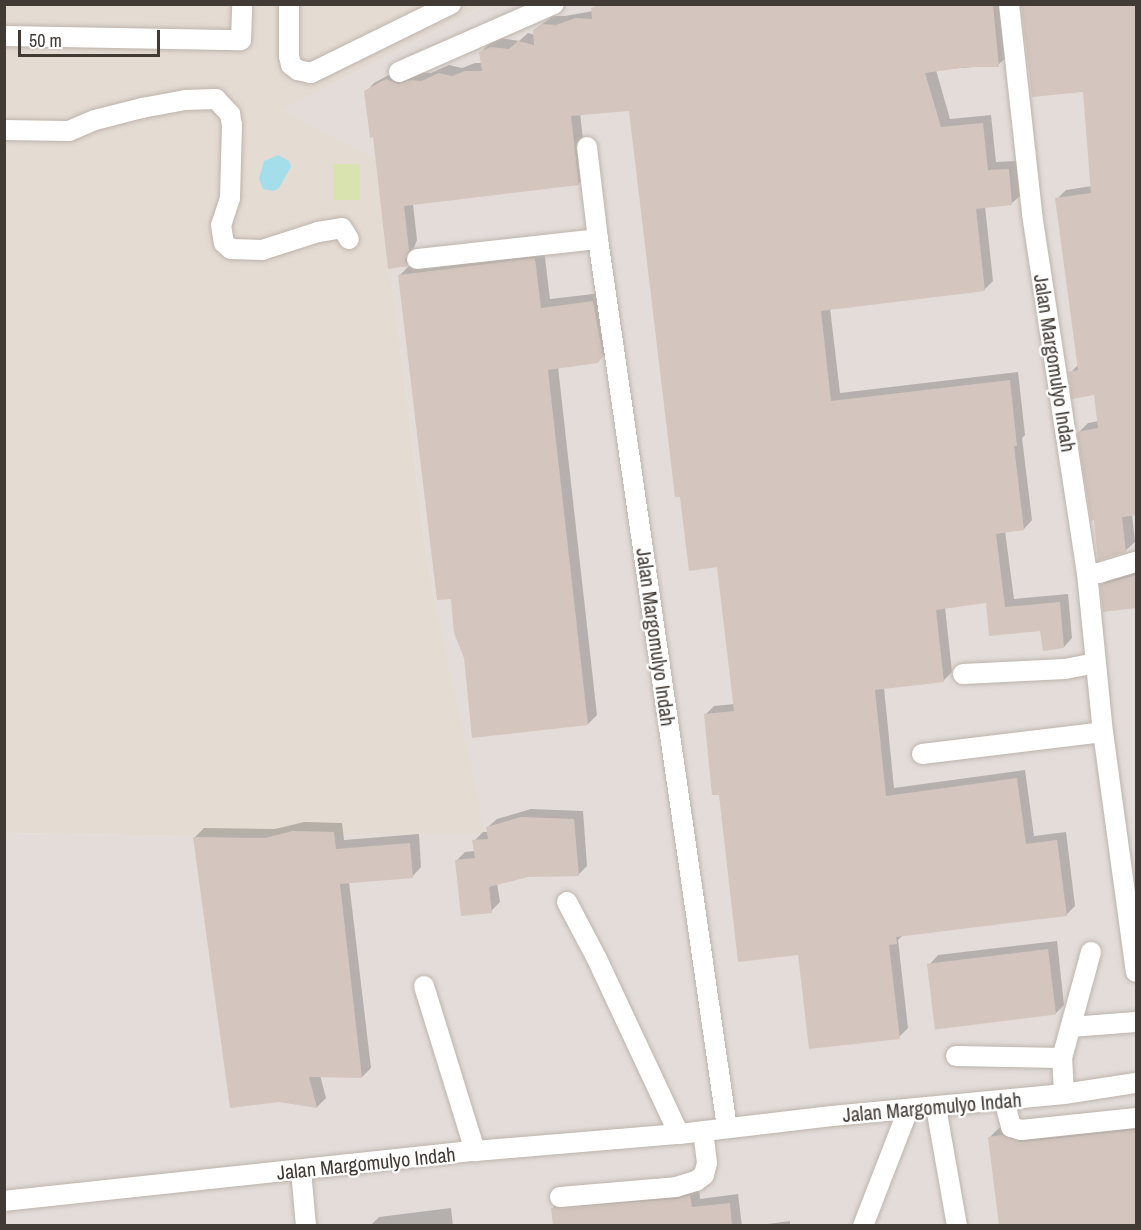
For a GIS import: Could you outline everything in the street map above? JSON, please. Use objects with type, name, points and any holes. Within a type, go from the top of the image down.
[{"type":"street","points":[[4,36],[241,40],[242,4]]},
{"type":"street","points":[[289,4],[291,64],[298,70],[311,73],[451,4]]},
{"type":"street","points":[[399,72],[554,4]]},
{"type":"street","name":"Jalan Margomulyo Indah","points":[[1009,4],[1032,214],[1087,573],[1103,732],[1137,972]]},
{"type":"street","points":[[4,130],[69,131],[95,120],[142,108],[185,100],[216,99],[230,114],[232,125],[230,198],[221,225],[224,243],[231,249],[262,250],[318,232],[342,228],[349,239]]},
{"type":"street","name":"Jalan Margomulyo Indah","points":[[587,147],[598,239],[727,1128]]},
{"type":"street","points":[[417,259],[598,239]]},
{"type":"street","points":[[1087,573],[1099,573],[1137,562]]},
{"type":"street","points":[[963,674],[1065,669],[1095,663]]},
{"type":"street","points":[[922,754],[1103,732]]},
{"type":"street","points":[[567,902],[597,959],[679,1134]]},
{"type":"street","points":[[1064,1094],[1062,1058],[1091,952]]},
{"type":"street","points":[[424,986],[475,1150]]},
{"type":"street","points":[[1071,1027],[1137,1022]]},
{"type":"street","points":[[956,1056],[1062,1058]]},
{"type":"street","name":"Jalan Margomulyo Indah","points":[[4,1201],[475,1150],[679,1134],[1064,1094],[1137,1083]]},
{"type":"street","points":[[1004,1100],[1011,1127],[1021,1130],[1137,1118]]},
{"type":"street","points":[[936,1107],[957,1226]]},
{"type":"street","points":[[863,1226],[908,1110]]},
{"type":"street","points":[[560,1197],[676,1186],[696,1181],[704,1175],[707,1163],[704,1131]]},
{"type":"street","points":[[301,1170],[306,1226]]},
{"type":"shaded area","points":[[5,5],[485,5],[283,110],[376,158],[428,569],[486,835],[189,836],[5,833]]},
{"type":"shaded area","points":[[485,5],[1136,5],[1136,1225],[5,1226],[5,833],[189,836],[485,834],[428,569],[376,159],[282,110]]},
{"type":"green space","points":[[333,164],[360,164],[360,200],[333,200]]},
{"type":"water","points":[[278,155],[289,161],[291,167],[279,188],[274,191],[263,189],[259,179],[264,161]]},
{"type":"building","points":[[602,4],[993,4],[999,67],[967,67],[925,73],[941,127],[983,123],[988,170],[1009,169],[1012,205],[976,209],[985,291],[821,311],[831,401],[1010,380],[1017,446],[1014,446],[1024,530],[996,534],[1005,607],[1060,602],[1064,648],[1043,651],[1040,631],[989,636],[986,603],[936,610],[944,682],[875,690],[886,796],[1017,778],[1026,844],[1057,840],[1067,916],[896,937],[897,944],[889,945],[900,1039],[809,1049],[798,955],[738,962],[719,795],[712,795],[704,714],[734,711],[717,567],[689,571],[680,497],[675,497],[629,111],[571,116],[579,185],[404,206],[409,250],[405,260],[408,266],[388,269],[373,137],[370,138],[364,91],[386,79],[398,84],[411,80],[421,81],[439,73],[452,76],[465,71],[482,71],[479,52],[491,47],[509,49],[518,41],[534,45],[533,30],[543,24],[556,25],[576,18],[592,19],[591,8]]},
{"type":"building","points":[[1021,4],[1137,4],[1137,515],[1122,517],[1126,552],[1098,561],[1094,520],[1091,521],[1077,432],[1098,428],[1094,395],[1072,399],[1068,372],[1078,370],[1055,198],[1091,193],[1083,92],[1032,97]]},
{"type":"building","points":[[535,258],[541,308],[593,301],[603,356],[598,363],[548,370],[588,725],[472,738],[464,658],[454,633],[451,599],[437,600],[398,275]]},
{"type":"building","points":[[1137,575],[1137,608],[1103,612],[1100,585]]},
{"type":"building","points":[[521,817],[574,819],[579,876],[528,877],[489,887],[492,913],[461,916],[455,860],[475,858],[472,840],[488,839],[486,827]]},
{"type":"building","points":[[293,831],[334,832],[336,849],[410,843],[413,878],[340,884],[362,1078],[309,1077],[317,1108],[279,1102],[230,1108],[193,837],[265,838]]},
{"type":"building","points":[[1048,949],[1056,1015],[935,1029],[927,964]]},
{"type":"building","points":[[1137,1130],[1137,1226],[999,1226],[988,1137],[1002,1135],[1022,1142]]},
{"type":"building","points":[[690,1195],[692,1207],[730,1203],[732,1226],[553,1226],[551,1208],[677,1199]]}]
